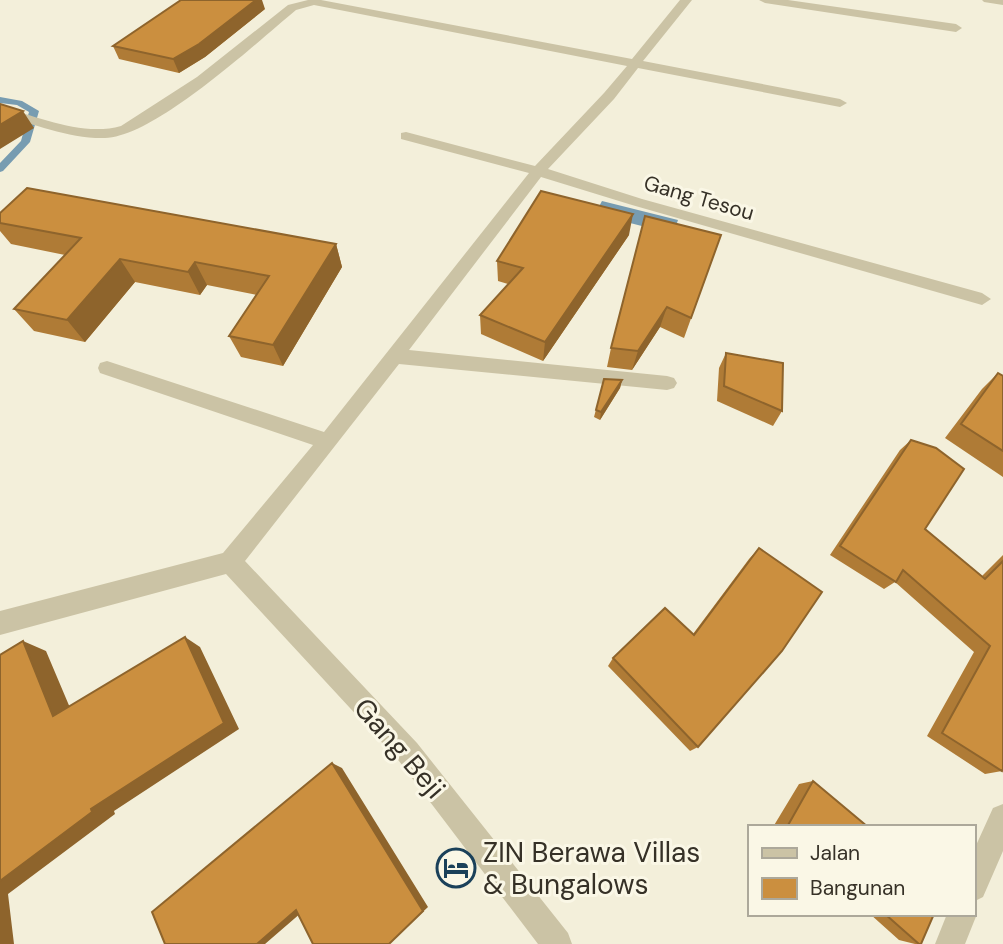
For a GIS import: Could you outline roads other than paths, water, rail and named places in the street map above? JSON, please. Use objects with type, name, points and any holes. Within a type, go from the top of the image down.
[{"type":"street","points":[[0,623],[230,562],[328,442],[538,171],[609,96],[686,0]]},
{"type":"street","points":[[765,0],[956,28]]},
{"type":"street","points":[[988,0],[1003,2]]},
{"type":"street","points":[[0,111],[100,135],[128,130],[152,115],[292,7],[306,2],[636,62],[840,103]]},
{"type":"street","name":"Gang Tesou","points":[[406,136],[538,171],[636,202],[982,299]]},
{"type":"street","points":[[394,356],[667,383]]},
{"type":"street","points":[[107,368],[328,442]]},
{"type":"street","name":"Gang Beji","points":[[230,562],[408,752],[556,944]]},
{"type":"street","points":[[975,882],[1003,818]]},
{"type":"street","points":[[950,944],[961,916]]},
{"type":"water","points":[[602,201],[678,220],[673,234],[595,214]]},
{"type":"waterway","points":[[0,100],[19,103],[34,111],[25,142],[0,169]]},
{"type":"place","name":"ZIN Berawa Villas & Bungalows","points":[[456,868]]}]
